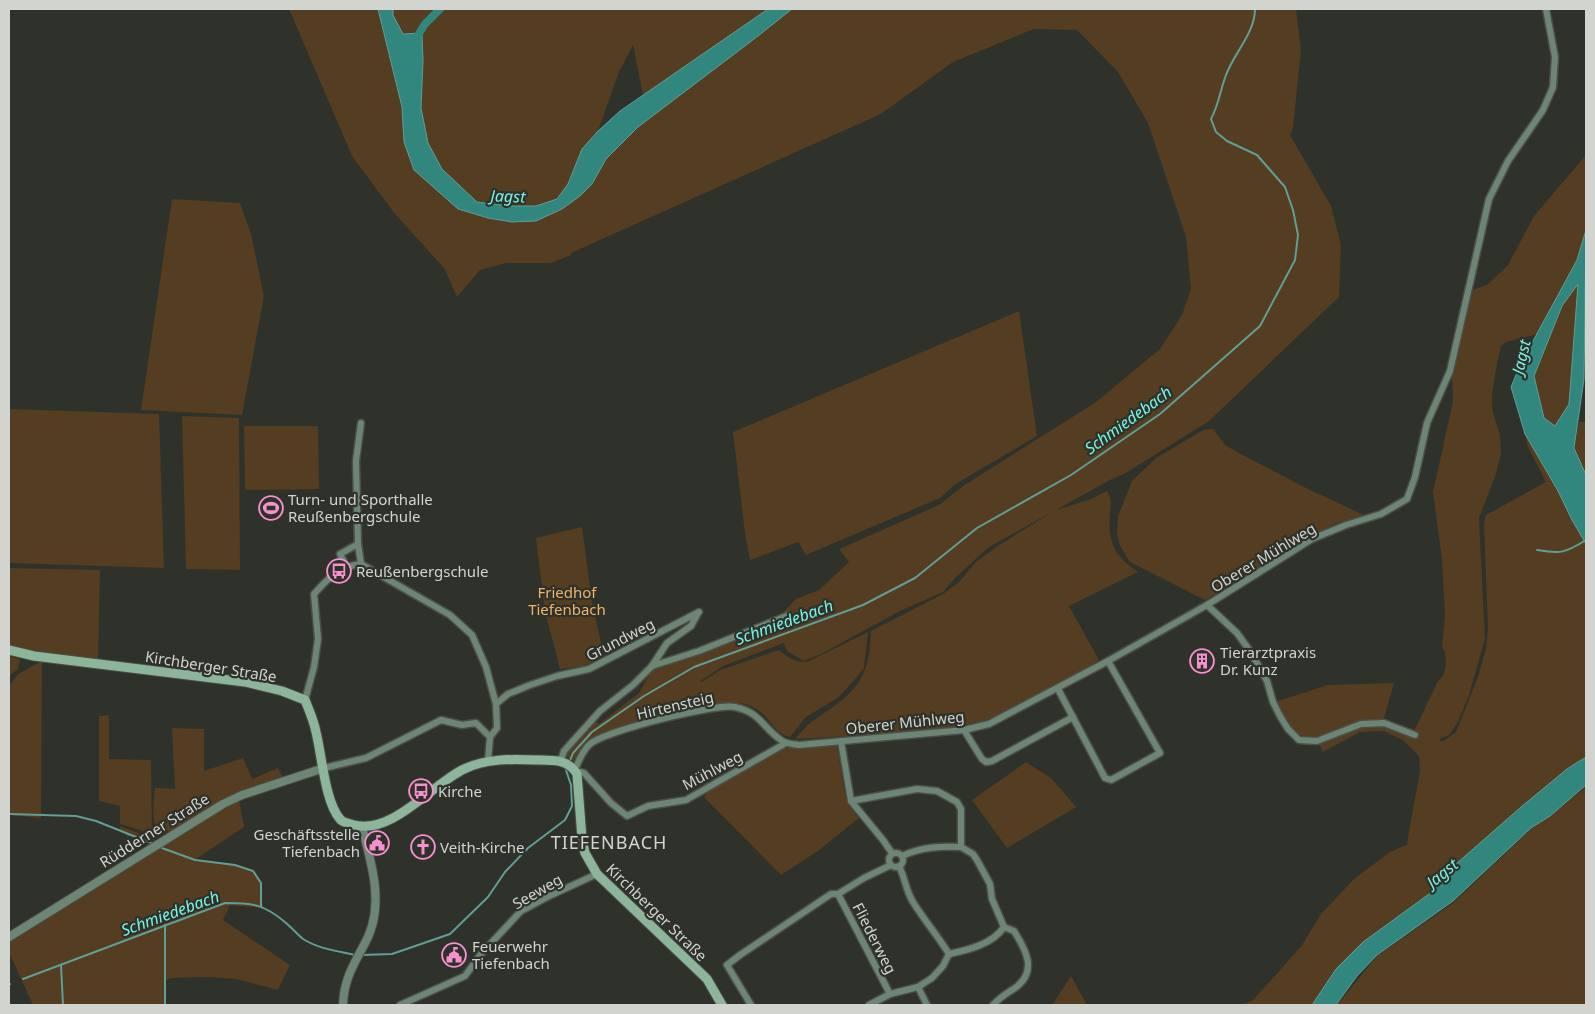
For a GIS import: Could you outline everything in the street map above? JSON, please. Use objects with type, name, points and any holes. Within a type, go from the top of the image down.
[{"type":"main road","name":"Kirchberger Straße","points":[[9,650],[34,656],[246,682],[282,691],[304,700]]},
{"type":"main road","points":[[304,700],[316,729],[327,791],[334,811],[342,821],[362,827],[380,823],[400,813],[463,769],[488,761],[521,759],[568,765]]},
{"type":"main road","name":"Kirchberger Straße","points":[[568,765],[577,774],[582,838],[586,853],[597,874],[706,979],[722,1005]]},
{"type":"street","name":"Oberer Mühlweg","points":[[786,743],[799,745],[964,730],[990,724],[1058,689],[1207,605],[1312,539],[1346,525],[1381,514],[1407,499],[1415,476],[1427,423],[1450,371],[1489,199],[1508,161],[1543,110],[1553,86],[1555,57],[1546,9]]},
{"type":"street","points":[[361,423],[356,461],[358,544],[361,564]]},
{"type":"street","points":[[346,566],[340,554],[358,544]]},
{"type":"street","points":[[304,700],[314,667],[318,639],[314,594],[328,578],[346,566],[361,564],[450,615],[472,635],[486,667],[496,704],[497,728],[490,737],[488,761]]},
{"type":"street","points":[[1207,605],[1237,634],[1250,651],[1267,681],[1273,702],[1280,716],[1288,729],[1299,740],[1317,741],[1362,724],[1384,723],[1415,735]]},
{"type":"street","name":"Grundweg","points":[[496,704],[508,694],[530,685],[557,676],[589,669],[699,612],[691,626],[667,643],[652,666]]},
{"type":"street","points":[[568,765],[564,751],[600,711],[633,685],[652,666],[699,651],[789,615]]},
{"type":"street","points":[[1058,689],[1105,778],[1111,780],[1160,753],[1108,661]]},
{"type":"street","name":"Hirtensteig","points":[[568,765],[578,761],[590,744],[620,731],[709,708],[725,706],[735,707],[755,714],[779,739],[786,743]]},
{"type":"street","points":[[964,730],[982,760],[986,762],[992,761],[1073,717]]},
{"type":"street","points":[[324,768],[366,758],[440,720],[462,725],[476,723],[490,737]]},
{"type":"street","points":[[841,741],[851,801],[884,840],[892,854]]},
{"type":"street","name":"Mühlweg","points":[[568,765],[584,773],[611,803],[627,816],[648,806],[686,800],[786,743]]},
{"type":"street","name":"Rüdderner Straße","points":[[9,937],[222,804],[242,794],[324,768]]},
{"type":"street","points":[[851,801],[917,788],[937,791],[957,802],[961,810],[961,847]]},
{"type":"street","points":[[343,1005],[346,979],[369,936],[377,900],[362,827]]},
{"type":"street","points":[[902,856],[912,851],[939,846],[961,847],[973,854],[990,884],[992,899],[1004,927],[1014,931],[1028,956],[1025,977],[1018,986],[997,1000],[993,1005]]},
{"type":"street","points":[[891,865],[888,860],[892,854],[898,853],[902,856]]},
{"type":"street","points":[[751,1005],[727,965],[740,954],[831,894],[838,894],[864,878],[891,865],[894,867],[899,866],[903,862],[902,856]]},
{"type":"street","points":[[899,866],[906,888],[914,903],[949,954],[977,947],[1000,933],[1004,927]]},
{"type":"street","name":"Seeweg","points":[[400,1005],[465,976],[481,954],[521,912],[547,897],[597,874]]},
{"type":"street","name":"Fliederweg","points":[[838,894],[890,994]]},
{"type":"street","name":"Fliederweg","points":[[869,1005],[890,994],[918,988],[932,978],[943,966],[949,954]]},
{"type":"street","points":[[918,988],[927,1005]]},
{"type":"green space","points":[[289,9],[378,9],[402,107],[404,142],[458,209],[488,218],[512,222],[536,221],[611,144],[792,9],[1296,9],[1301,50],[1293,128],[1290,135],[1331,206],[1341,245],[1339,297],[1209,421],[1124,474],[1056,510],[1091,499],[1107,491],[1111,502],[1111,540],[1123,560],[1138,572],[1069,606],[1099,660],[1079,673],[990,719],[979,722],[903,732],[795,739],[809,724],[844,699],[856,686],[867,665],[871,631],[943,594],[959,582],[977,561],[1052,512],[989,547],[955,578],[943,592],[902,610],[821,654],[804,661],[787,651],[784,643],[723,666],[699,682],[720,670],[779,650],[792,659],[807,662],[868,632],[864,668],[839,697],[806,717],[790,737],[781,733],[758,710],[745,704],[734,703],[672,713],[611,730],[600,734],[592,740],[573,761],[565,756],[577,738],[595,721],[599,724],[639,693],[652,670],[704,650],[762,634],[796,599],[819,590],[849,562],[839,549],[939,505],[963,486],[1096,402],[1160,349],[1182,315],[1191,289],[1186,237],[1148,123],[1118,72],[1077,30],[1034,29],[953,62],[881,114],[571,253],[571,255],[551,263],[506,263],[480,270],[457,297],[444,268],[395,214],[352,156]]},
{"type":"green space","points":[[393,9],[768,9],[643,95],[633,45],[619,72],[598,131],[582,149],[568,184],[557,199],[536,206],[510,206],[476,202],[442,169],[428,143],[421,109],[422,33],[403,34],[393,15]]},
{"type":"green space","points":[[1586,155],[1586,230],[1577,260],[1538,334],[1506,342],[1501,346],[1492,394],[1492,409],[1500,436],[1501,453],[1496,474],[1479,518],[1485,639],[1469,695],[1458,722],[1449,735],[1439,739],[1442,742],[1456,732],[1479,674],[1486,648],[1488,629],[1484,524],[1486,515],[1546,482],[1528,447],[1525,434],[1586,544],[1586,757],[1567,769],[1521,807],[1456,864],[1429,894],[1363,942],[1336,969],[1312,1005],[1240,1005],[1252,1001],[1282,968],[1302,945],[1321,914],[1354,879],[1390,852],[1408,844],[1420,771],[1419,756],[1403,740],[1383,731],[1360,732],[1323,752],[1318,742],[1293,732],[1275,702],[1328,685],[1394,683],[1383,721],[1414,731],[1438,681],[1443,676],[1446,666],[1445,652],[1442,647],[1445,616],[1442,560],[1433,492],[1453,401],[1452,377],[1470,291],[1487,285],[1508,265],[1534,216]]},
{"type":"green space","points":[[172,199],[240,203],[251,234],[264,296],[242,415],[141,410]]},
{"type":"green space","points":[[1578,283],[1569,404],[1555,427],[1544,418],[1534,376],[1562,306]]},
{"type":"green space","points":[[1019,311],[1037,436],[954,485],[940,498],[806,555],[798,542],[750,560],[733,432]]},
{"type":"green space","points":[[9,409],[159,414],[164,568],[9,563]]},
{"type":"green space","points":[[182,416],[239,418],[240,570],[186,569]]},
{"type":"green space","points":[[1579,422],[1586,422],[1586,475],[1574,449]]},
{"type":"green space","points":[[244,426],[318,426],[319,489],[245,490]]},
{"type":"green space","points":[[1213,429],[1225,445],[1239,453],[1310,490],[1364,515],[1334,524],[1248,574],[1235,579],[1205,600],[1130,562],[1120,546],[1117,534],[1118,516],[1132,481],[1156,458],[1203,430]]},
{"type":"green space","name":"Friedhof Tiefenbach","points":[[582,527],[592,602],[604,657],[583,666],[560,669],[545,611],[536,538]]},
{"type":"green space","points":[[9,568],[100,570],[98,660],[35,652],[9,646]]},
{"type":"green space","points":[[9,656],[20,659],[18,669],[9,676]]},
{"type":"green space","points":[[42,661],[41,818],[9,815],[9,686],[18,674]]},
{"type":"green space","points":[[109,715],[109,759],[151,760],[152,834],[120,824],[120,806],[99,801],[99,716]]},
{"type":"green space","points":[[172,728],[204,729],[204,771],[243,758],[252,779],[278,768],[283,778],[231,797],[201,812],[176,828],[160,834],[154,818],[155,788],[175,789]]},
{"type":"green space","points":[[837,746],[845,795],[848,804],[859,818],[818,851],[781,875],[704,797],[707,794],[707,789],[779,750],[792,747]]},
{"type":"green space","points":[[1026,762],[1051,778],[1076,807],[1007,848],[972,800]]},
{"type":"green space","points":[[1586,787],[1586,1005],[1337,1005],[1377,956],[1453,903],[1531,829]]},
{"type":"green space","points":[[239,800],[244,827],[196,859],[232,864],[255,871],[261,881],[263,908],[230,905],[223,920],[290,965],[278,990],[236,979],[209,977],[171,978],[166,980],[166,1005],[33,1005],[9,952],[9,942],[205,818]]},
{"type":"green space","points":[[120,826],[153,840],[150,844],[130,836],[128,837],[120,829]]},
{"type":"green space","points":[[1071,976],[1087,1005],[1052,1005]]},
{"type":"water","points":[[378,9],[393,9],[393,15],[403,34],[422,33],[421,108],[428,143],[442,169],[477,202],[510,206],[536,206],[557,199],[568,184],[582,149],[620,111],[768,9],[792,9],[638,127],[606,159],[592,184],[580,196],[562,209],[536,221],[512,222],[488,218],[458,209],[414,170],[404,142],[402,107]]},
{"type":"water","points":[[1586,230],[1584,379],[1574,448],[1586,475],[1586,544],[1525,434],[1511,387],[1521,363],[1577,260]],"holes":[[[1578,284],[1569,404],[1555,426],[1544,418],[1534,376],[1562,306]]]},
{"type":"water","points":[[1586,757],[1586,785],[1550,816],[1531,828],[1453,901],[1377,955],[1357,976],[1336,1005],[1312,1005],[1336,969],[1363,942],[1429,894],[1456,864],[1521,807],[1567,769]]},
{"type":"waterway","points":[[415,40],[425,24],[440,9]]},
{"type":"waterway","name":"Schmiedebach","points":[[569,763],[573,753],[592,732],[644,696],[694,667],[863,605],[915,578],[977,528],[1071,475],[1160,414],[1260,326],[1295,260],[1298,235],[1293,210],[1285,187],[1257,155],[1227,141],[1216,132],[1211,119],[1230,67],[1252,26],[1255,9]]},
{"type":"waterway","points":[[1537,550],[1563,551],[1573,548],[1586,540]]},
{"type":"waterway","name":"Schmiedebach","points":[[362,955],[392,954],[450,934],[488,897],[505,872],[528,848],[565,820],[572,806],[571,785],[566,770],[567,767]]},
{"type":"waterway","points":[[9,814],[76,816],[96,821],[151,843]]},
{"type":"waterway","points":[[162,848],[195,860],[235,865],[253,871],[261,883],[261,906]]},
{"type":"waterway","name":"Schmiedebach","points":[[23,979],[225,903],[251,904],[264,908],[278,917],[303,939],[315,945],[355,955]]},
{"type":"waterway","points":[[165,925],[165,1005]]},
{"type":"waterway","points":[[61,965],[63,1005]]},
{"type":"place","name":"Turn- und Sporthalle Reußenbergschule","points":[[271,508]]},
{"type":"place","name":"Reußenbergschule","points":[[339,571]]},
{"type":"place","name":"Tierarztpraxis Dr. Kunz","points":[[1202,661]]},
{"type":"place","name":"Kirche","points":[[421,791]]},
{"type":"place","name":"Geschäftsstelle Tiefenbach","points":[[377,843]]},
{"type":"place","name":"Veith-Kirche","points":[[423,847]]},
{"type":"place","name":"Feuerwehr Tiefenbach","points":[[454,955]]},
{"type":"district","name":"TIEFENBACH","points":[[609,842]]},
{"type":"water label","name":"Jagst","points":[[508,196]]},
{"type":"water label","name":"Jagst","points":[[1521,357]]},
{"type":"water label","name":"Jagst","points":[[1442,873]]}]
